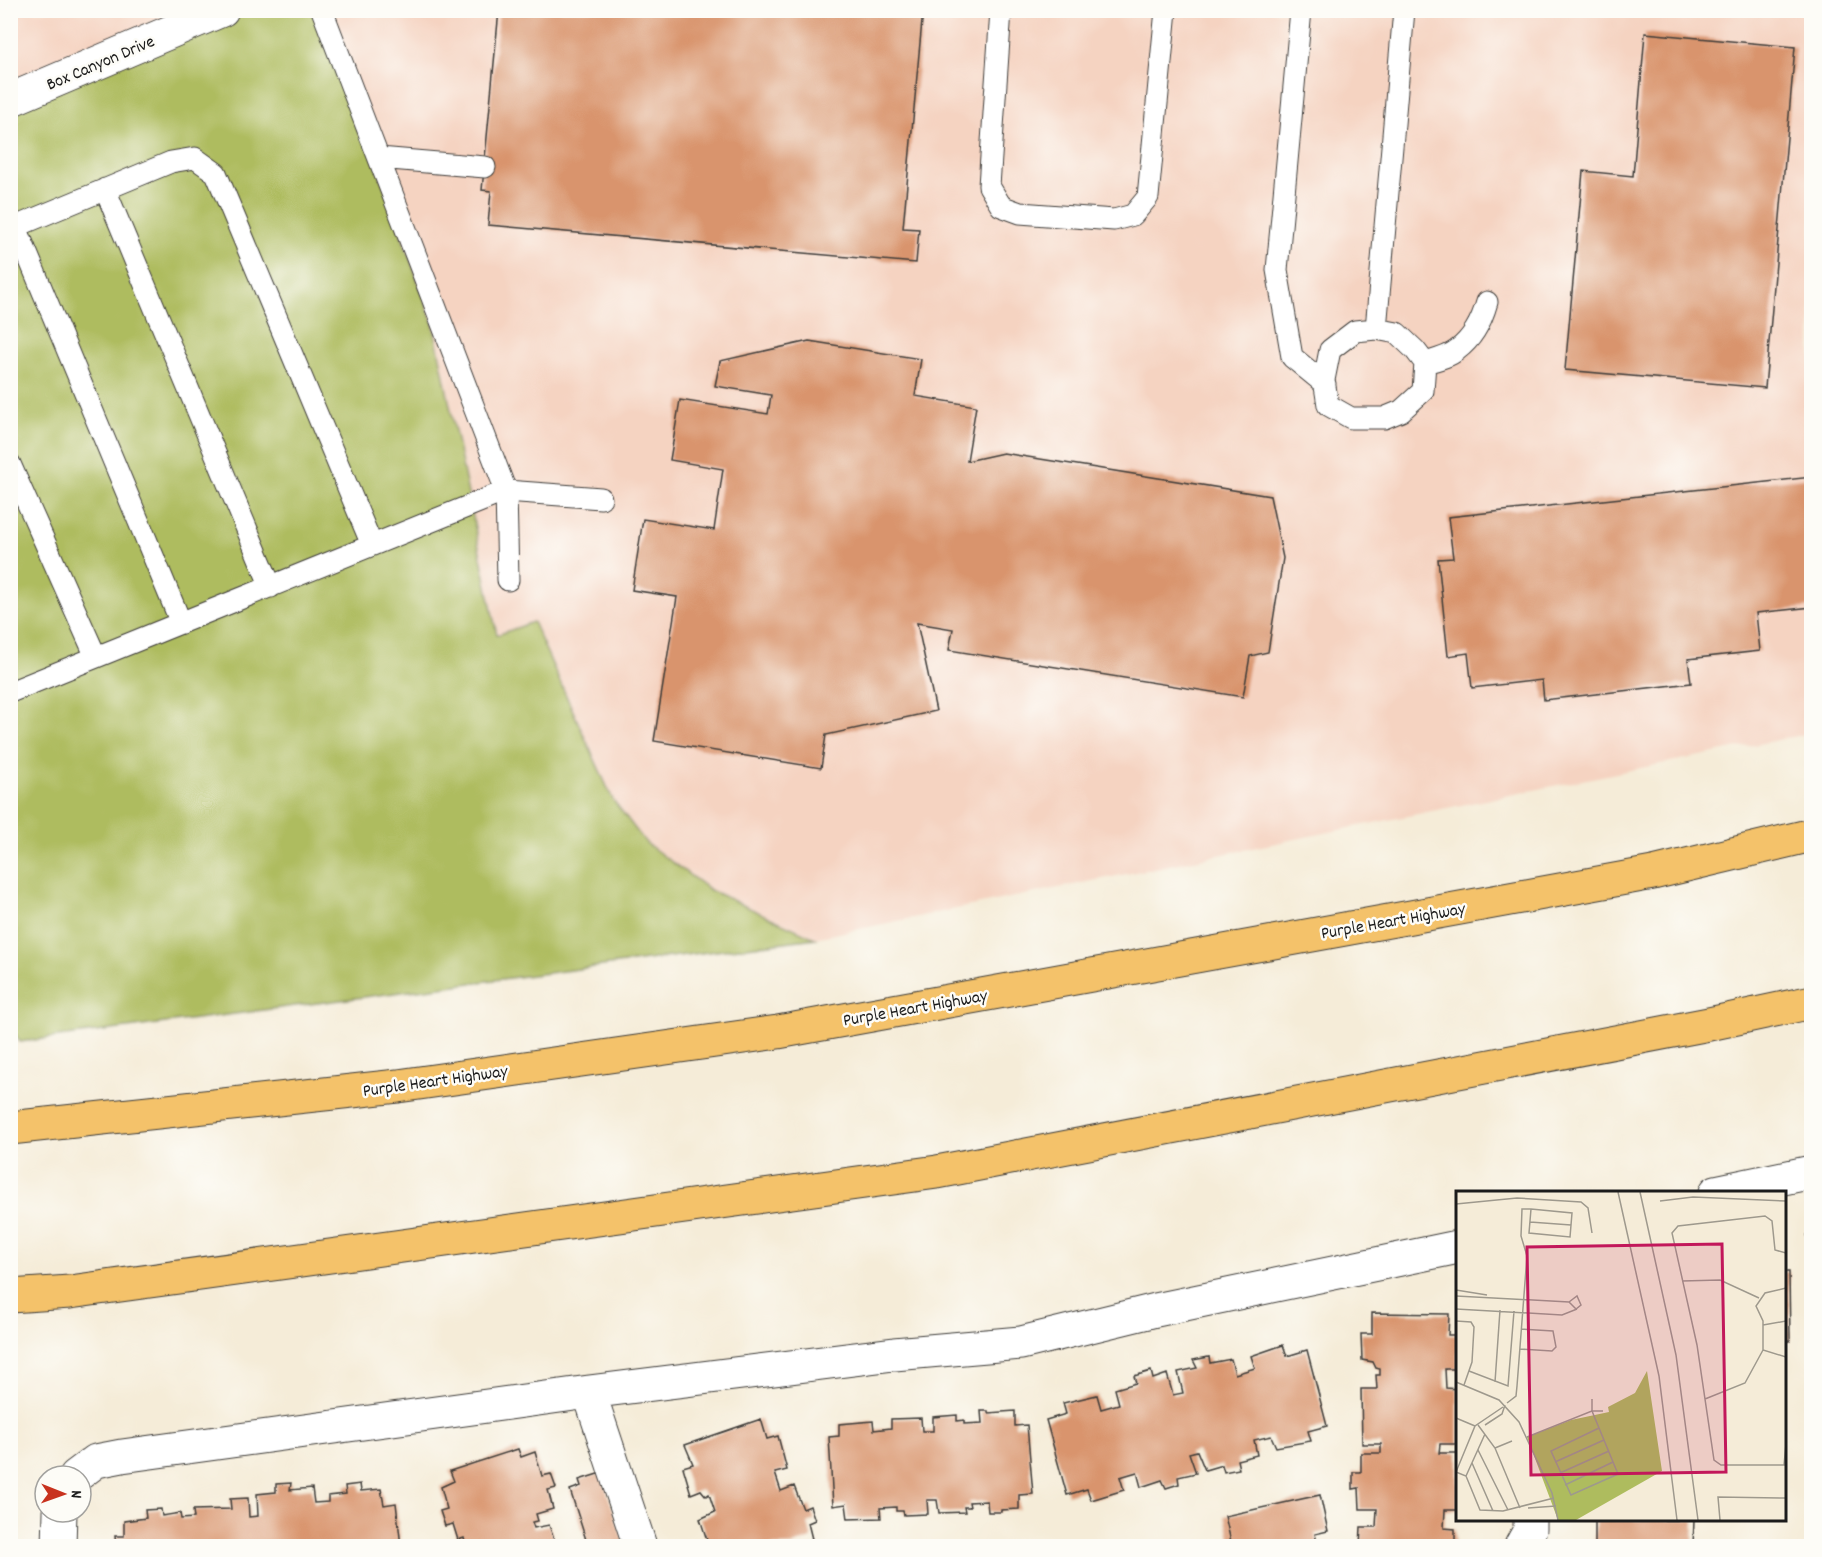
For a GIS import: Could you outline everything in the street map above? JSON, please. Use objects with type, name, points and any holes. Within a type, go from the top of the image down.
[{"type":"highway","name":"Purple Heart Highway","points":[[10,1128],[398,1086],[778,1032],[1653,873],[1812,835]]},
{"type":"highway","points":[[10,1296],[70,1292],[937,1172],[1709,1024],[1812,1002]]},
{"type":"street","name":"Box Canyon Drive","points":[[10,100],[222,10]]},
{"type":"street","points":[[1721,1191],[1812,1173]]},
{"type":"street","points":[[92,1464],[96,1461],[122,1456],[589,1392],[894,1354],[1021,1343],[1156,1310],[1456,1246]]},
{"type":"street","points":[[589,1392],[640,1546]]},
{"type":"street","points":[[1521,1546],[1530,1530],[1530,1521]]},
{"type":"street","points":[[59,1546],[60,1524]]},
{"type":"lane","points":[[321,10],[506,491],[508,580]]},
{"type":"lane","points":[[1001,10],[989,186],[1001,206],[1020,213],[1114,220],[1133,215],[1148,197],[1166,10]]},
{"type":"lane","points":[[1301,10],[1277,270],[1292,357],[1325,384]]},
{"type":"lane","points":[[1376,329],[1404,10]]},
{"type":"lane","points":[[181,623],[13,228],[171,162],[195,158],[216,173],[372,545]]},
{"type":"lane","points":[[379,158],[485,167]]},
{"type":"lane","points":[[105,189],[271,586]]},
{"type":"lane","points":[[1425,363],[1455,352],[1470,336],[1483,316],[1487,302]]},
{"type":"lane","points":[[1376,329],[1397,333],[1425,363],[1423,391],[1401,411],[1384,418],[1351,418],[1328,405],[1324,380],[1330,350],[1355,331],[1376,329]]},
{"type":"lane","points":[[10,464],[96,657]]},
{"type":"lane","points":[[10,692],[506,491],[601,498]]},
{"type":"shaded area","points":[[11,11],[222,11],[11,100]]},
{"type":"shaded area","points":[[321,11],[1811,11],[1811,733],[815,938],[710,890],[646,843],[613,800],[533,622],[498,635],[433,323]]},
{"type":"green space","points":[[222,11],[321,11],[433,323],[497,635],[533,622],[613,800],[646,843],[710,890],[815,938],[20,1042],[10,1026],[10,100]]},
{"type":"building","points":[[499,10],[923,10],[903,228],[919,229],[916,263],[488,225],[491,191],[482,190]]},
{"type":"building","points":[[1645,33],[1795,47],[1765,388],[1565,370],[1583,171],[1633,176]]},
{"type":"building","points":[[809,341],[921,359],[915,396],[976,406],[967,461],[1003,453],[1270,496],[1283,558],[1268,652],[1250,656],[1243,697],[949,650],[953,629],[917,623],[936,711],[826,735],[821,768],[654,741],[677,597],[632,590],[643,519],[714,530],[723,469],[670,460],[680,400],[768,414],[771,395],[715,386],[720,361]]},
{"type":"building","points":[[1812,477],[1812,607],[1756,613],[1760,651],[1688,659],[1691,683],[1544,700],[1542,680],[1472,688],[1468,653],[1448,656],[1438,559],[1453,558],[1448,517]]},
{"type":"building","points":[[1812,1232],[1812,1257],[1810,1257],[1807,1233]]},
{"type":"building","points":[[1786,1272],[1789,1272],[1790,1341],[1786,1341]]},
{"type":"building","points":[[1372,1313],[1449,1314],[1448,1335],[1456,1335],[1456,1369],[1445,1369],[1446,1388],[1456,1389],[1456,1444],[1440,1444],[1439,1453],[1456,1453],[1456,1510],[1445,1510],[1444,1528],[1455,1529],[1455,1546],[1360,1546],[1361,1527],[1376,1527],[1377,1509],[1360,1509],[1359,1488],[1353,1489],[1353,1472],[1361,1472],[1361,1453],[1381,1453],[1381,1444],[1362,1444],[1361,1389],[1377,1389],[1376,1375],[1380,1375],[1380,1369],[1376,1368],[1373,1362],[1362,1360],[1361,1334],[1372,1334]]},
{"type":"building","points":[[1283,1345],[1287,1356],[1307,1350],[1327,1426],[1308,1431],[1311,1441],[1276,1447],[1271,1436],[1254,1440],[1257,1455],[1237,1460],[1239,1469],[1224,1472],[1222,1465],[1205,1470],[1197,1451],[1189,1453],[1196,1473],[1178,1477],[1179,1484],[1166,1488],[1162,1480],[1141,1487],[1137,1472],[1120,1477],[1124,1490],[1091,1500],[1087,1489],[1067,1495],[1046,1420],[1066,1414],[1063,1403],[1097,1395],[1101,1409],[1119,1404],[1115,1389],[1136,1383],[1134,1376],[1151,1371],[1153,1379],[1167,1374],[1173,1395],[1183,1393],[1178,1372],[1197,1368],[1193,1360],[1209,1357],[1210,1363],[1231,1359],[1235,1374],[1255,1368],[1251,1356]]},
{"type":"building","points":[[981,1411],[988,1411],[988,1413],[1015,1411],[1015,1426],[1027,1425],[1033,1494],[1019,1495],[1019,1509],[988,1512],[987,1501],[969,1502],[970,1507],[964,1507],[965,1512],[939,1513],[937,1500],[927,1500],[928,1514],[904,1515],[903,1511],[896,1511],[896,1507],[880,1508],[881,1518],[848,1519],[846,1504],[833,1506],[829,1437],[839,1436],[839,1424],[873,1421],[874,1430],[891,1428],[891,1419],[921,1418],[922,1431],[933,1431],[933,1417],[957,1415],[957,1421],[964,1420],[964,1424],[982,1423]]},
{"type":"building","points":[[761,1419],[767,1439],[778,1436],[787,1470],[775,1473],[781,1491],[794,1486],[803,1509],[810,1506],[815,1520],[808,1523],[812,1539],[794,1546],[701,1546],[699,1542],[707,1540],[700,1519],[715,1512],[709,1494],[706,1496],[701,1490],[691,1494],[683,1467],[693,1464],[685,1445]]},
{"type":"building","points":[[518,1449],[521,1457],[535,1452],[542,1476],[551,1474],[556,1488],[548,1490],[553,1509],[536,1514],[538,1521],[532,1522],[534,1528],[549,1525],[556,1545],[565,1542],[566,1546],[466,1546],[464,1538],[458,1540],[453,1524],[445,1526],[440,1511],[447,1509],[441,1487],[454,1481],[450,1471]]},
{"type":"building","points":[[601,1473],[625,1546],[588,1546],[570,1490],[581,1486],[579,1480]]},
{"type":"building","points":[[291,1483],[290,1490],[312,1488],[314,1503],[328,1502],[328,1496],[346,1494],[345,1486],[360,1484],[361,1491],[381,1489],[384,1505],[396,1503],[401,1546],[116,1546],[115,1536],[124,1536],[124,1521],[146,1518],[145,1510],[161,1509],[162,1516],[180,1513],[181,1519],[194,1518],[193,1510],[231,1509],[230,1499],[248,1498],[249,1517],[258,1516],[257,1494],[276,1492],[276,1484]]},
{"type":"building","points":[[1320,1495],[1328,1531],[1315,1534],[1318,1546],[1232,1546],[1225,1516]]},
{"type":"building","points":[[1595,1521],[1694,1521],[1693,1546],[1595,1545]]}]
